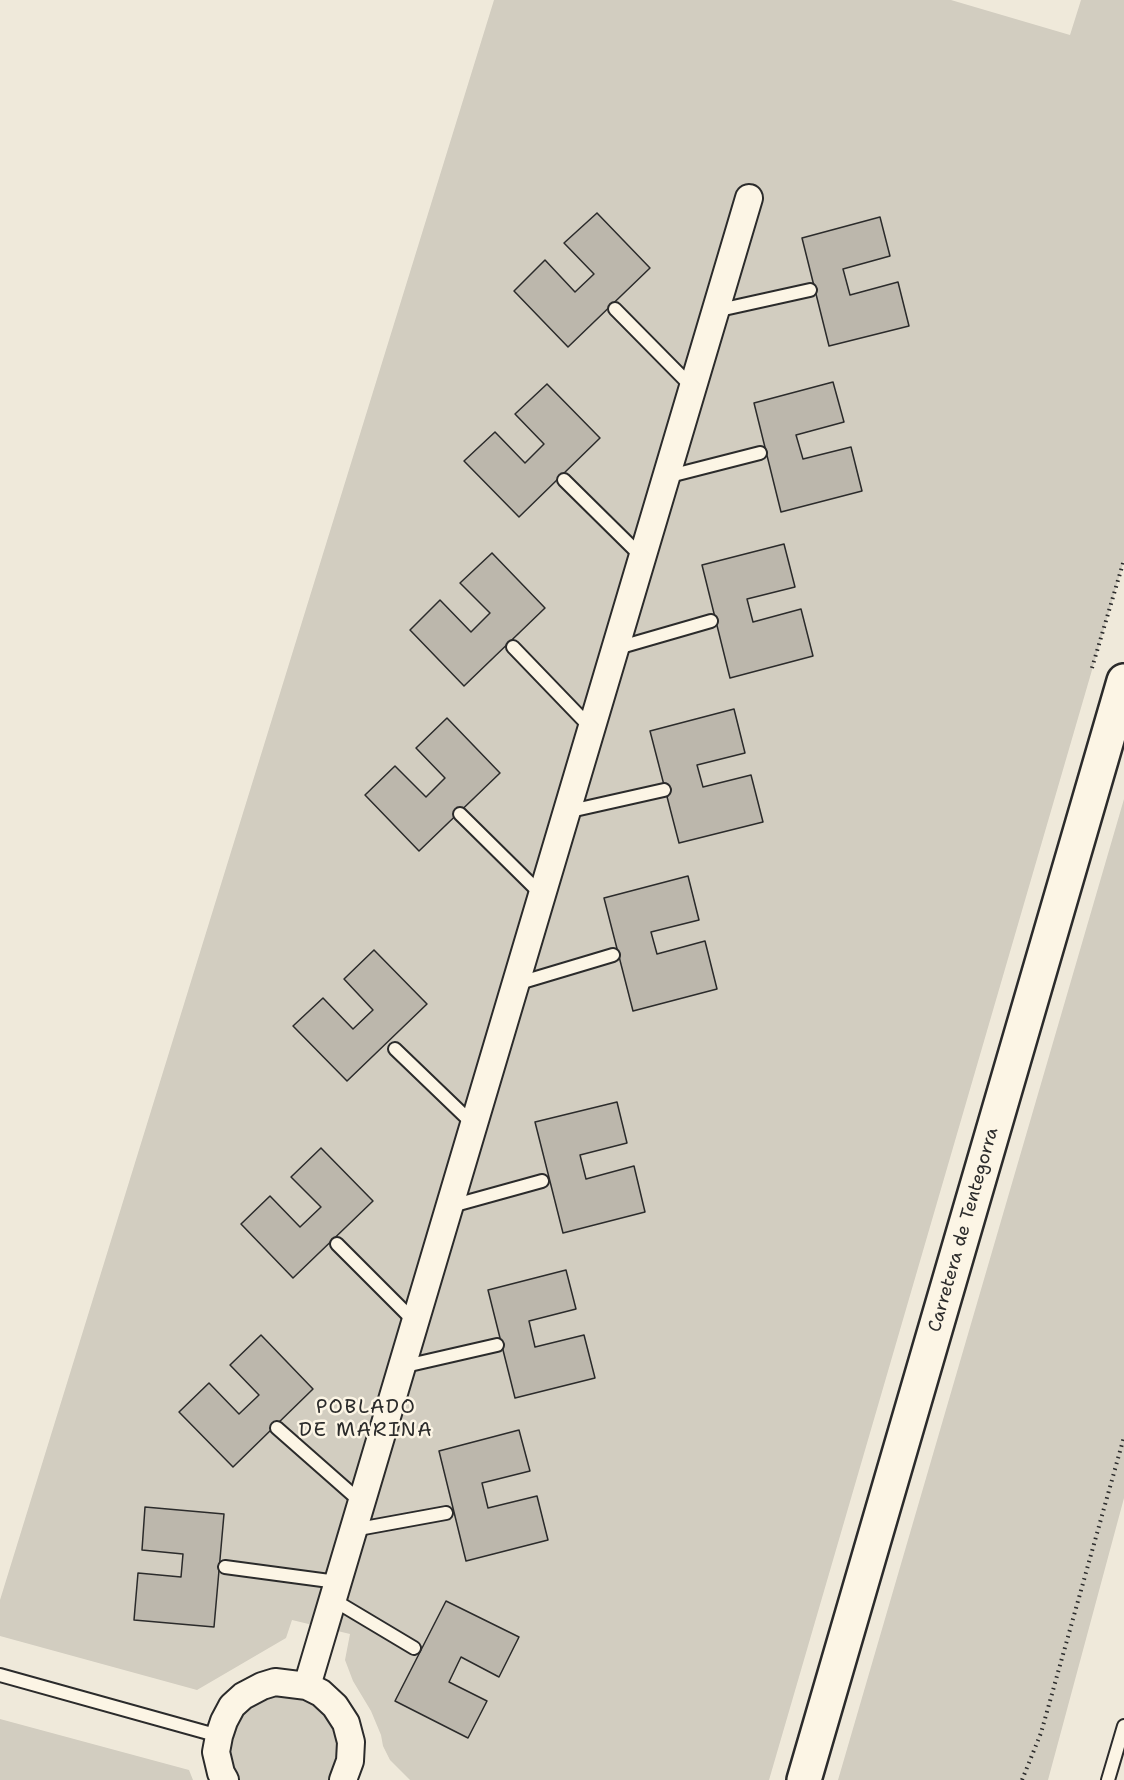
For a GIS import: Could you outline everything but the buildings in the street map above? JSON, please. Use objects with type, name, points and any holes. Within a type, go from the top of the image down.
[{"type":"main road","name":"Carretera de Tentegorra","points":[[804,1780],[1124,681]]},
{"type":"street","points":[[307,1686],[748,198]]},
{"type":"street","points":[[225,1780],[216,1752],[224,1721],[232,1707],[243,1696],[262,1686],[275,1683],[307,1686],[321,1693],[335,1706],[346,1723],[351,1742],[350,1761],[344,1780]]},
{"type":"lane","points":[[715,311],[810,290]]},
{"type":"lane","points":[[615,309],[692,387]]},
{"type":"lane","points":[[666,477],[760,453]]},
{"type":"lane","points":[[564,480],[642,557]]},
{"type":"lane","points":[[614,649],[711,621]]},
{"type":"lane","points":[[513,647],[591,728]]},
{"type":"lane","points":[[566,812],[664,790]]},
{"type":"lane","points":[[460,814],[542,895]]},
{"type":"lane","points":[[515,984],[613,955]]},
{"type":"lane","points":[[395,1049],[473,1124]]},
{"type":"lane","points":[[448,1207],[542,1181]]},
{"type":"lane","points":[[337,1244],[414,1321]]},
{"type":"lane","points":[[401,1367],[497,1345]]},
{"type":"lane","points":[[277,1428],[361,1502]]},
{"type":"lane","points":[[352,1530],[446,1513]]},
{"type":"lane","points":[[225,1567],[334,1591],[414,1648]]},
{"type":"lane","points":[[0,1675],[219,1736]]},
{"type":"lane","points":[[1108,1780],[1124,1726]]},
{"type":"path","points":[[1022,1780],[1041,1733],[1124,1437]]},
{"type":"shaded area","points":[[494,0],[951,0],[1070,35],[1081,0],[1124,0],[1124,560],[769,1780],[410,1780],[390,1760],[371,1711],[353,1681],[345,1660],[350,1634],[292,1620],[286,1638],[197,1690],[0,1636],[0,1600]]},
{"type":"shaded area","points":[[1124,799],[1124,1498],[1048,1780],[838,1780]]},
{"type":"shaded area","points":[[262,1686],[335,1706],[343,1780],[225,1780],[219,1736]]},
{"type":"shaded area","points":[[0,1719],[189,1770],[193,1780],[0,1780]]},
{"type":"district","name":"POBLADO DE MARINA","points":[[366,1420]]}]
